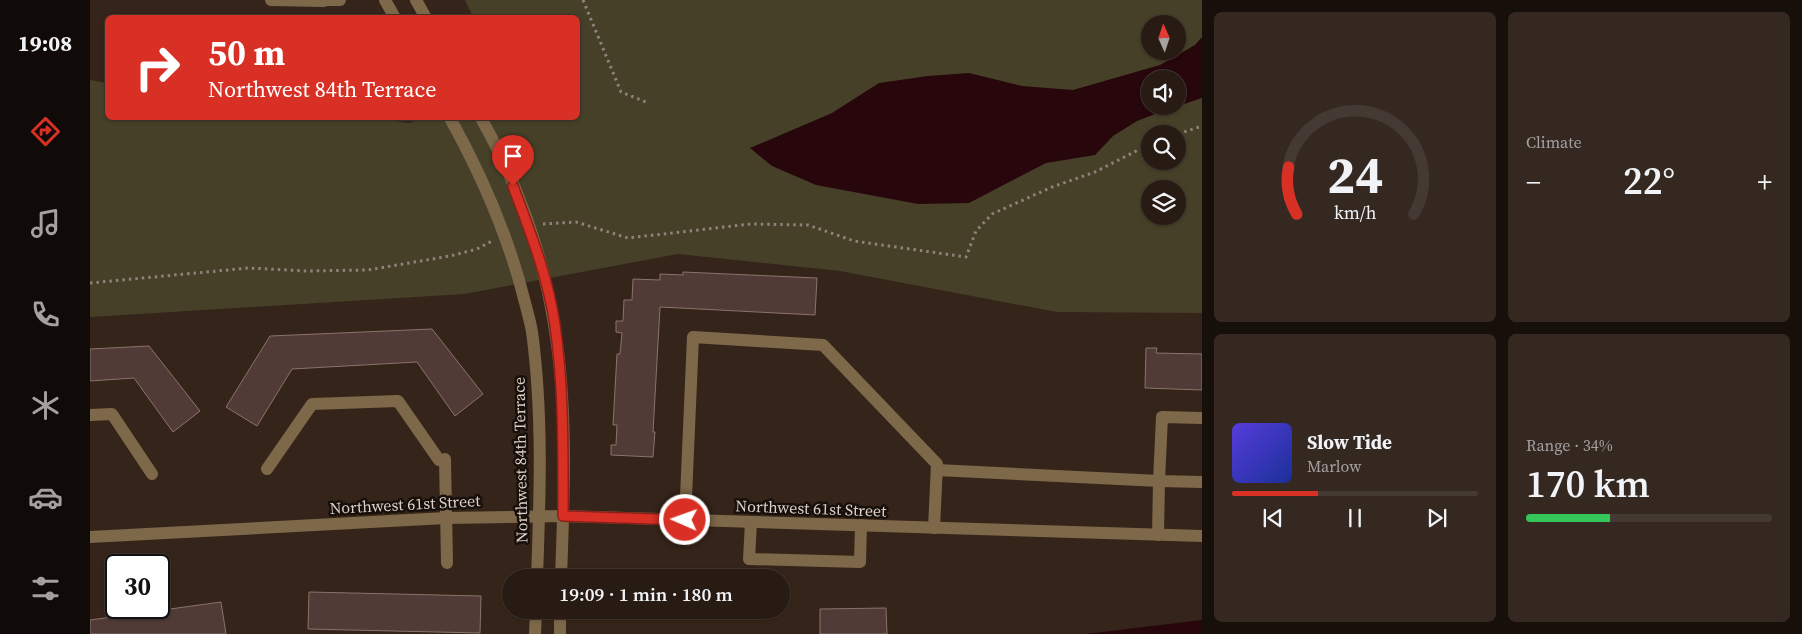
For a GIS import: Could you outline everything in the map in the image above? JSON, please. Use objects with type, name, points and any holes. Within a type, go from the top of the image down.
[{"type":"street","points":[[271,0],[340,0]]},
{"type":"street","points":[[385,0],[393,15]]},
{"type":"street","points":[[416,0],[424,15]]},
{"type":"street","name":"Northwest 84th Terrace","points":[[451,120],[474,161],[514,260],[532,331],[539,407],[537,569]]},
{"type":"street","points":[[482,120],[499,150],[538,252],[554,324],[563,404],[561,569]]},
{"type":"street","points":[[685,520],[693,338],[824,345],[937,464],[934,528]]},
{"type":"street","points":[[266,468],[312,404],[398,400],[442,460],[447,562]]},
{"type":"street","points":[[90,415],[112,414],[152,474]]},
{"type":"street","points":[[1158,535],[1162,417],[1202,418]]},
{"type":"street","points":[[937,470],[1159,482],[1202,482]]},
{"type":"street","name":"Northwest 61st Street","points":[[90,537],[446,518],[539,516],[1202,536]]},
{"type":"street","points":[[751,522],[749,559],[768,560],[860,562],[861,526]]},
{"type":"street","points":[[535,634],[536,619]]},
{"type":"street","points":[[560,619],[560,634]]},
{"type":"path","points":[[582,0],[622,92],[646,102]]},
{"type":"path","points":[[1186,131],[1202,126]]},
{"type":"path","points":[[528,226],[576,222],[628,238],[751,224],[808,225],[854,241],[966,257],[976,230],[992,214],[1052,186],[1095,172],[1141,149]]},
{"type":"path","points":[[90,283],[249,268],[368,270],[450,256],[477,249],[504,235]]},
{"type":"shaded area","points":[[465,0],[1202,0],[1202,313],[1057,312],[840,271],[678,254],[464,294],[90,317],[90,80],[105,83],[105,120],[387,120],[410,123],[415,120],[580,120],[580,15],[472,15]]},
{"type":"shaded area","points":[[1202,37],[1202,98],[1186,103],[1186,70],[1143,70],[1160,65],[1169,60],[1186,60],[1186,50],[1195,45]]},
{"type":"shaded area","points":[[1141,70],[1141,115],[1153,115],[1137,121],[1113,136],[1095,155],[1046,163],[969,203],[918,204],[816,185],[772,166],[750,148],[832,113],[879,83],[928,76],[969,73],[1022,86],[1073,90]]},
{"type":"shaded area","points":[[1202,620],[1202,634],[1086,634]]},
{"type":"building","points":[[683,272],[817,278],[815,315],[660,307],[653,457],[611,455],[611,445],[616,445],[617,425],[613,425],[617,354],[620,354],[622,333],[616,332],[616,321],[623,321],[624,300],[632,300],[633,279],[660,280],[660,274],[683,275]]},
{"type":"building","points":[[432,329],[483,394],[455,416],[417,362],[292,369],[257,426],[226,407],[270,336]]},
{"type":"building","points":[[149,346],[200,411],[173,432],[134,378],[90,381],[90,349]]},
{"type":"building","points":[[1146,348],[1157,348],[1156,353],[1202,354],[1202,390],[1145,388]]},
{"type":"building","points":[[309,592],[481,596],[480,633],[308,629]]},
{"type":"building","points":[[221,602],[226,634],[90,634],[90,620],[105,618],[170,619],[170,609]]},
{"type":"building","points":[[886,608],[887,634],[820,634],[820,609]]},
{"type":"route","points":[[513,186],[538,252],[554,324],[563,404],[563,516],[685,520]]}]
